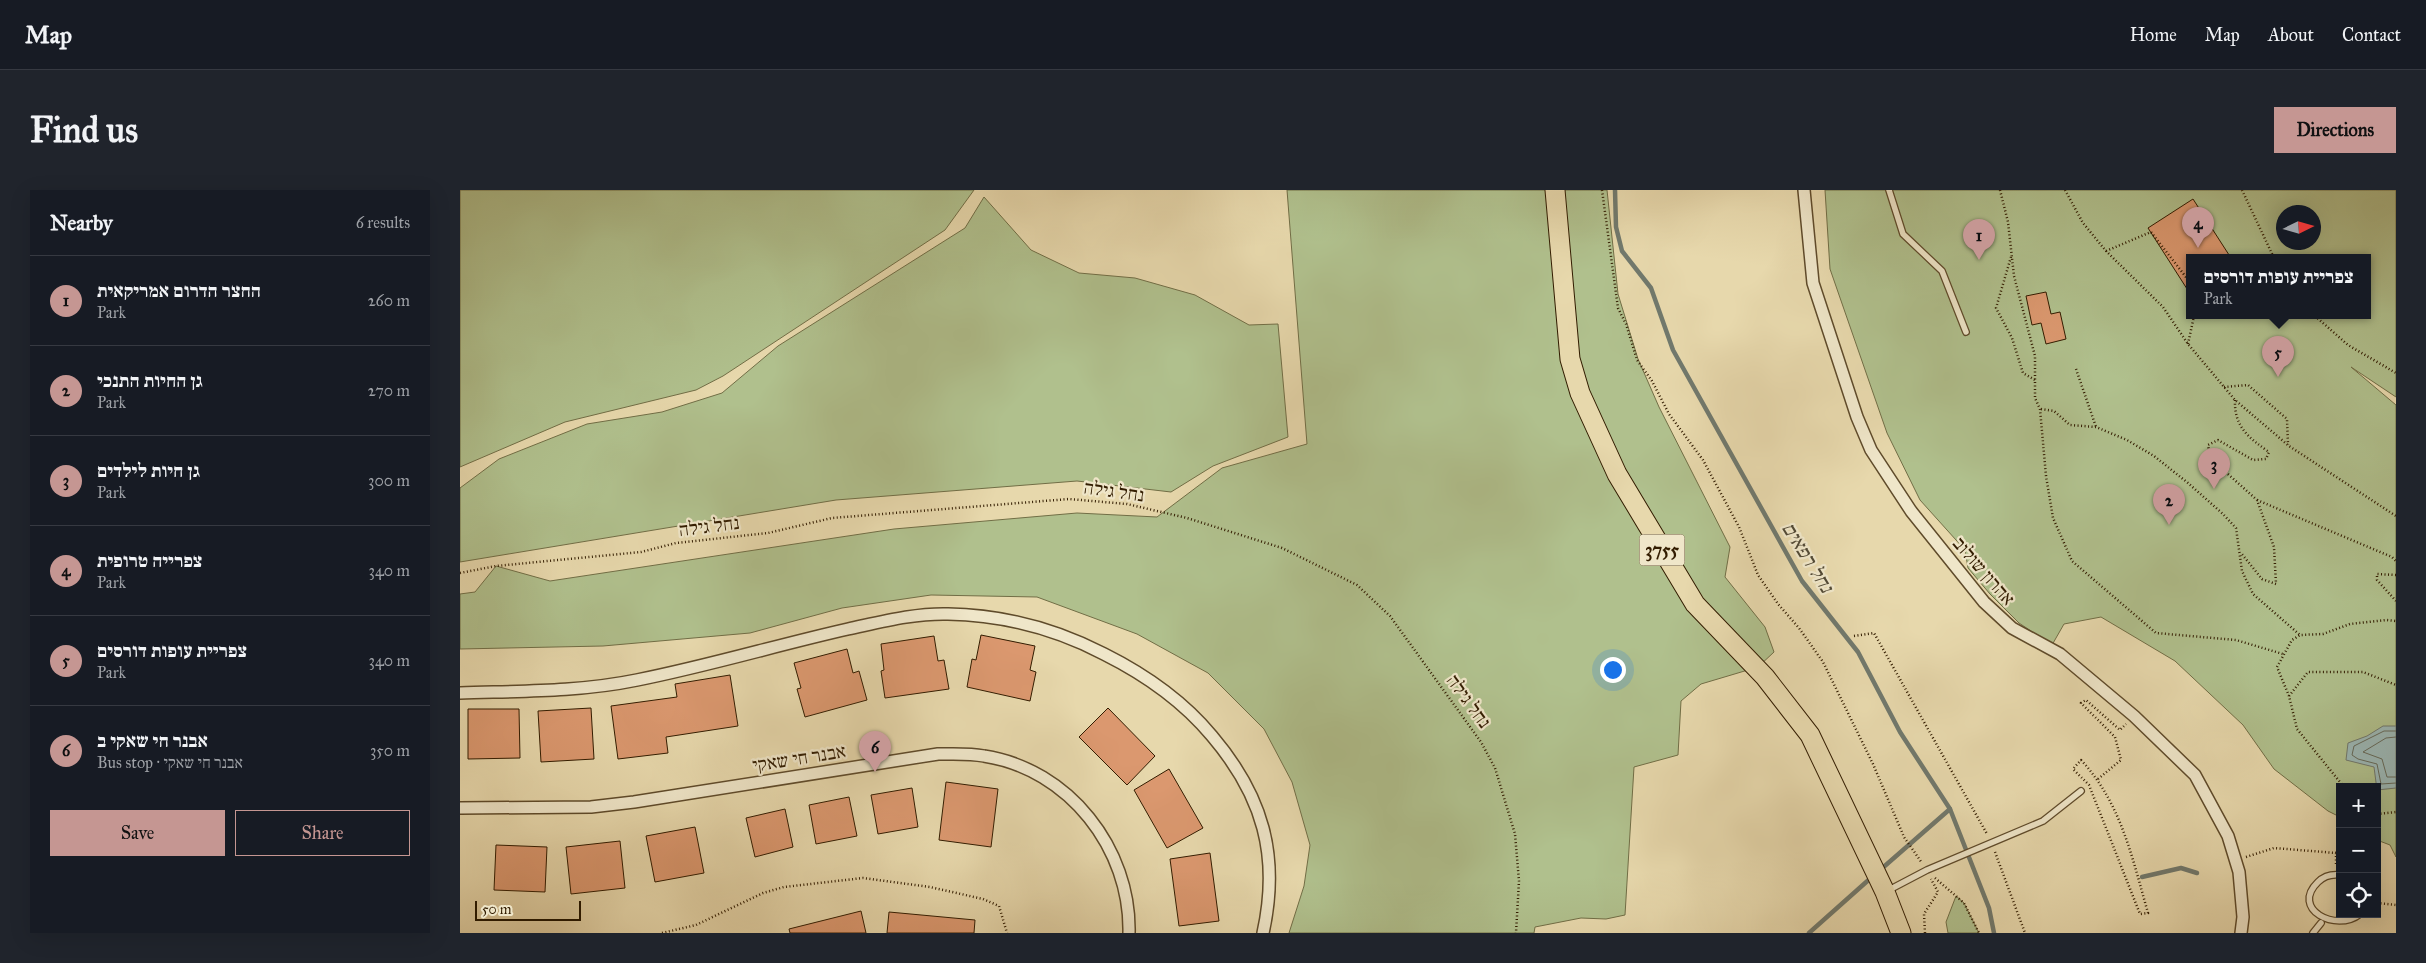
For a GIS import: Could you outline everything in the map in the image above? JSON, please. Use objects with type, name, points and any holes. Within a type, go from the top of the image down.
[{"type":"main road","name":"3755","points":[[1555,190],[1570,359],[1580,393],[1617,474],[1695,604],[1765,677],[1810,735],[1883,887],[1901,933]]},
{"type":"street","name":"אהרון שולוב","points":[[1804,190],[1813,284],[1857,417],[1871,450],[1911,511],[1984,602],[2012,628],[2060,654],[2134,716],[2195,775],[2228,836],[2239,872],[2242,916],[2241,933]]},
{"type":"street","points":[[460,693],[605,686],[639,680],[784,643],[912,617],[946,614],[979,616],[1050,631],[1085,644],[1114,659],[1164,691],[1204,726],[1236,767],[1258,811],[1266,834],[1270,859],[1270,887],[1263,933]]},
{"type":"street","name":"אבנר חי שאקי","points":[[460,808],[608,805],[930,755],[965,753],[986,756],[1030,771],[1050,782],[1070,796],[1084,811],[1107,842],[1117,862],[1127,903],[1129,933]]},
{"type":"lane","points":[[1889,190],[1903,234],[1942,271],[1966,332]]},
{"type":"lane","points":[[1883,887],[2043,821],[2081,791]]},
{"type":"lane","points":[[2327,927],[2321,923],[2311,910],[2311,893],[2321,880],[2336,876]]},
{"type":"lane","points":[[2334,928],[2348,926],[2356,918]]},
{"type":"lane","points":[[2313,933],[2321,923]]},
{"type":"path","points":[[1602,190],[1618,308],[1626,324],[1637,360],[1652,381],[1669,414],[1703,460],[1739,527],[1758,575],[1823,662],[1873,764],[1904,838],[1927,870],[1938,892],[1924,914],[1925,933]]},
{"type":"path","points":[[2000,190],[2008,222],[2014,276],[2034,356],[2035,398],[2040,409],[2046,476],[2053,518],[2072,561],[2156,633],[2236,640],[2283,654]]},
{"type":"path","points":[[2064,190],[2083,223],[2106,251],[2163,307],[2188,344],[2235,400],[2288,446],[2396,516]]},
{"type":"path","points":[[2242,190],[2272,254]]},
{"type":"path","points":[[2106,251],[2151,232],[2186,277]]},
{"type":"path","points":[[2011,256],[1996,308],[2012,338],[2023,373],[2035,380]]},
{"type":"path","points":[[2188,344],[2193,319]]},
{"type":"path","points":[[2318,319],[2348,345],[2396,372]]},
{"type":"path","points":[[2076,369],[2096,427]]},
{"type":"path","points":[[2224,387],[2248,385],[2287,419],[2288,446]]},
{"type":"path","points":[[2235,400],[2234,413],[2244,432],[2270,452],[2266,459],[2253,460],[2218,440],[2208,445],[2210,458],[2257,500],[2396,561]]},
{"type":"path","points":[[2040,409],[2054,411],[2070,425],[2096,427],[2154,456],[2188,482],[2236,528],[2242,571],[2254,594],[2300,635]]},
{"type":"path","name":"נחל גילה","points":[[460,573],[496,566],[641,552],[676,543],[768,532],[832,518],[1069,498],[1127,504],[1187,518],[1282,548],[1357,585],[1390,616],[1481,742],[1495,768],[1515,834],[1519,881],[1516,933]]},
{"type":"path","points":[[2240,552],[2262,580],[2276,584],[2274,547],[2257,500]]},
{"type":"path","points":[[2396,575],[2377,574],[2377,580],[2396,601]]},
{"type":"path","points":[[2341,783],[2297,729],[2289,696],[2277,667],[2292,640],[2300,635],[2323,634],[2350,624],[2386,620],[2396,621]]},
{"type":"path","points":[[1854,636],[1874,633],[1992,843],[2025,933]]},
{"type":"path","points":[[2289,696],[2308,672],[2363,672],[2396,685]]},
{"type":"path","points":[[2098,779],[2121,760],[2115,737],[2081,703],[2086,700],[2120,730],[2134,716]]},
{"type":"path","points":[[2081,760],[2098,779],[2122,824],[2148,913],[2140,914],[2089,785],[2073,768],[2081,760]]},
{"type":"path","points":[[2381,814],[2396,812]]},
{"type":"path","points":[[2235,861],[2274,848],[2336,853]]},
{"type":"path","points":[[1927,870],[1964,903],[1979,933]]},
{"type":"path","points":[[662,933],[696,925],[755,897],[777,889],[792,885],[863,878],[930,887],[983,899],[998,906],[1007,933]]},
{"type":"path","points":[[2381,903],[2396,905]]},
{"type":"green space","points":[[460,190],[974,190],[945,230],[723,376],[696,390],[565,422],[460,467]]},
{"type":"green space","points":[[1287,190],[1607,190],[1618,294],[1638,359],[1659,407],[1730,547],[1725,577],[1765,627],[1774,652],[1758,667],[1701,684],[1681,701],[1678,755],[1634,767],[1625,915],[1606,919],[1581,918],[1535,927],[1534,933],[1289,933],[1304,886],[1310,845],[1292,782],[1264,729],[1208,673],[1137,634],[1037,597],[931,595],[842,608],[750,633],[603,646],[460,649],[460,594],[475,592],[496,566],[550,581],[894,529],[1077,513],[1157,517],[1222,468],[1307,444]]},
{"type":"green space","points":[[1825,190],[2396,190],[2396,397],[2351,367],[2396,405],[2396,857],[2390,845],[2381,842],[2381,783],[2336,783],[2336,815],[2328,811],[2274,769],[2243,725],[2175,661],[2101,617],[2064,624],[2052,645],[2019,623],[1990,594],[1968,568],[1965,550],[1920,500],[1887,433],[1830,269]]},
{"type":"green space","points":[[984,197],[1031,250],[1079,273],[1135,278],[1195,295],[1249,325],[1278,324],[1288,437],[1213,466],[1171,492],[1077,481],[836,500],[460,562],[460,488],[499,459],[587,424],[662,412],[722,393],[778,346],[965,228]]},
{"type":"green space","points":[[1956,896],[1964,903],[1979,933],[1948,933],[1946,922]]},
{"type":"water","points":[[2383,726],[2396,726],[2396,788],[2381,790],[2381,783],[2376,783],[2374,767],[2346,760],[2348,743],[2367,736]]},
{"type":"building","points":[[2193,199],[2228,254],[2186,254],[2186,287],[2148,228]]},
{"type":"building","points":[[2046,292],[2051,314],[2060,312],[2066,339],[2046,344],[2041,323],[2032,325],[2026,296]]},
{"type":"building","points":[[981,635],[1035,646],[1030,670],[1036,672],[1030,701],[967,687],[972,659],[976,660]]},
{"type":"building","points":[[934,636],[938,661],[944,660],[949,689],[885,698],[881,671],[884,670],[881,644]]},
{"type":"building","points":[[847,649],[853,673],[859,671],[867,700],[805,717],[797,689],[801,688],[794,663]]},
{"type":"building","points":[[730,675],[738,726],[666,737],[668,753],[618,759],[611,706],[677,697],[675,684]]},
{"type":"building","points":[[591,708],[594,759],[541,762],[538,711]]},
{"type":"building","points":[[1108,708],[1155,756],[1127,785],[1079,737]]},
{"type":"building","points":[[468,709],[519,709],[520,758],[468,759]]},
{"type":"building","points":[[1169,769],[1203,828],[1167,848],[1134,790]]},
{"type":"building","points":[[946,782],[998,789],[991,847],[939,840]]},
{"type":"building","points":[[912,788],[918,827],[878,834],[871,795]]},
{"type":"building","points":[[849,797],[857,836],[816,844],[809,805]]},
{"type":"building","points":[[785,809],[793,847],[755,857],[746,818]]},
{"type":"building","points":[[695,827],[704,873],[655,882],[646,836]]},
{"type":"building","points":[[620,841],[625,888],[571,894],[566,847]]},
{"type":"building","points":[[496,845],[547,847],[545,892],[494,890]]},
{"type":"building","points":[[1210,853],[1219,921],[1179,926],[1170,859]]},
{"type":"building","points":[[861,911],[866,933],[790,933],[789,929]]},
{"type":"building","points":[[889,912],[975,920],[974,933],[887,933]]},
{"type":"waterway","name":"נחל רפאים","points":[[1615,190],[1616,227],[1622,251],[1651,288],[1673,350],[1802,581],[1858,652],[1900,732],[1950,809],[1989,908],[1994,933]]},
{"type":"waterway","points":[[1879,871],[1950,809]]},
{"type":"waterway","points":[[2142,877],[2181,868],[2197,873]]},
{"type":"waterway","points":[[1809,933],[1873,876]]},
{"type":"place","name":"צפרייה טרופית","points":[[2198,248]]},
{"type":"place","name":"החצר הדרום אמריקאית","points":[[1979,260]]},
{"type":"place","name":"צפריית עופות דורסים","points":[[2278,377]]},
{"type":"place","name":"גן חיות לילדים","points":[[2214,489]]},
{"type":"place","name":"גן החיות התנכי","points":[[2169,525]]},
{"type":"place","name":"אבנר חי שאקי ב","points":[[875,772]]}]
